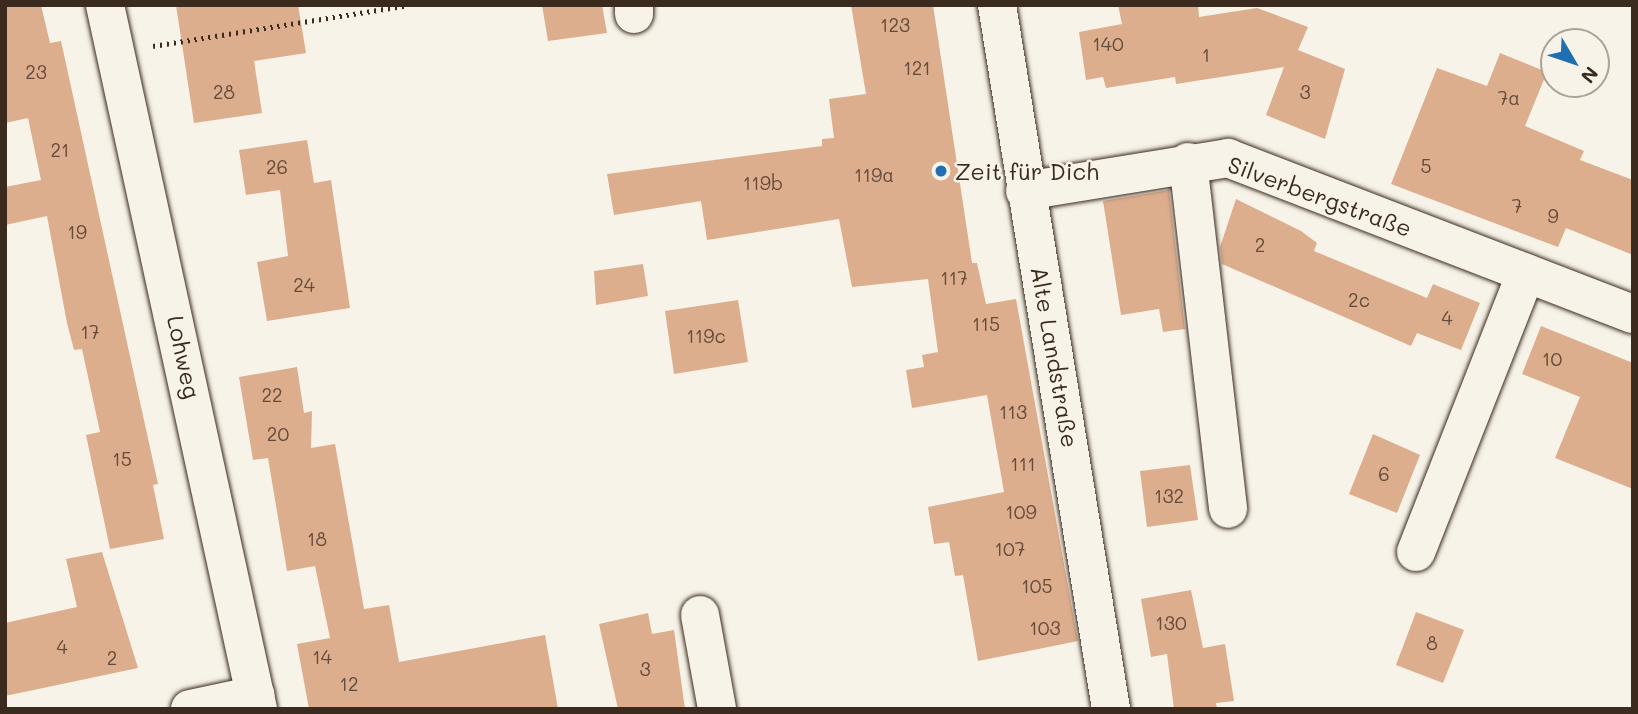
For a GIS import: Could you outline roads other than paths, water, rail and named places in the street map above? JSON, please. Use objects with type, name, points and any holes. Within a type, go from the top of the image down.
[{"type":"street","name":"Lohweg","points":[[105,5],[257,702]]},
{"type":"street","name":"Alte Landstraße","points":[[997,5],[1025,191],[1100,607],[1111,709]]},
{"type":"street","name":"Silverbergstraße","points":[[1025,191],[1188,162],[1228,158],[1633,314]]},
{"type":"street","points":[[1188,162],[1228,509]]},
{"type":"street","points":[[1416,552],[1526,273]]},
{"type":"street","points":[[700,615],[717,709]]},
{"type":"street","points":[[190,709],[257,702]]},
{"type":"place","name":"Zeit für Dich","points":[[941,171]]}]
